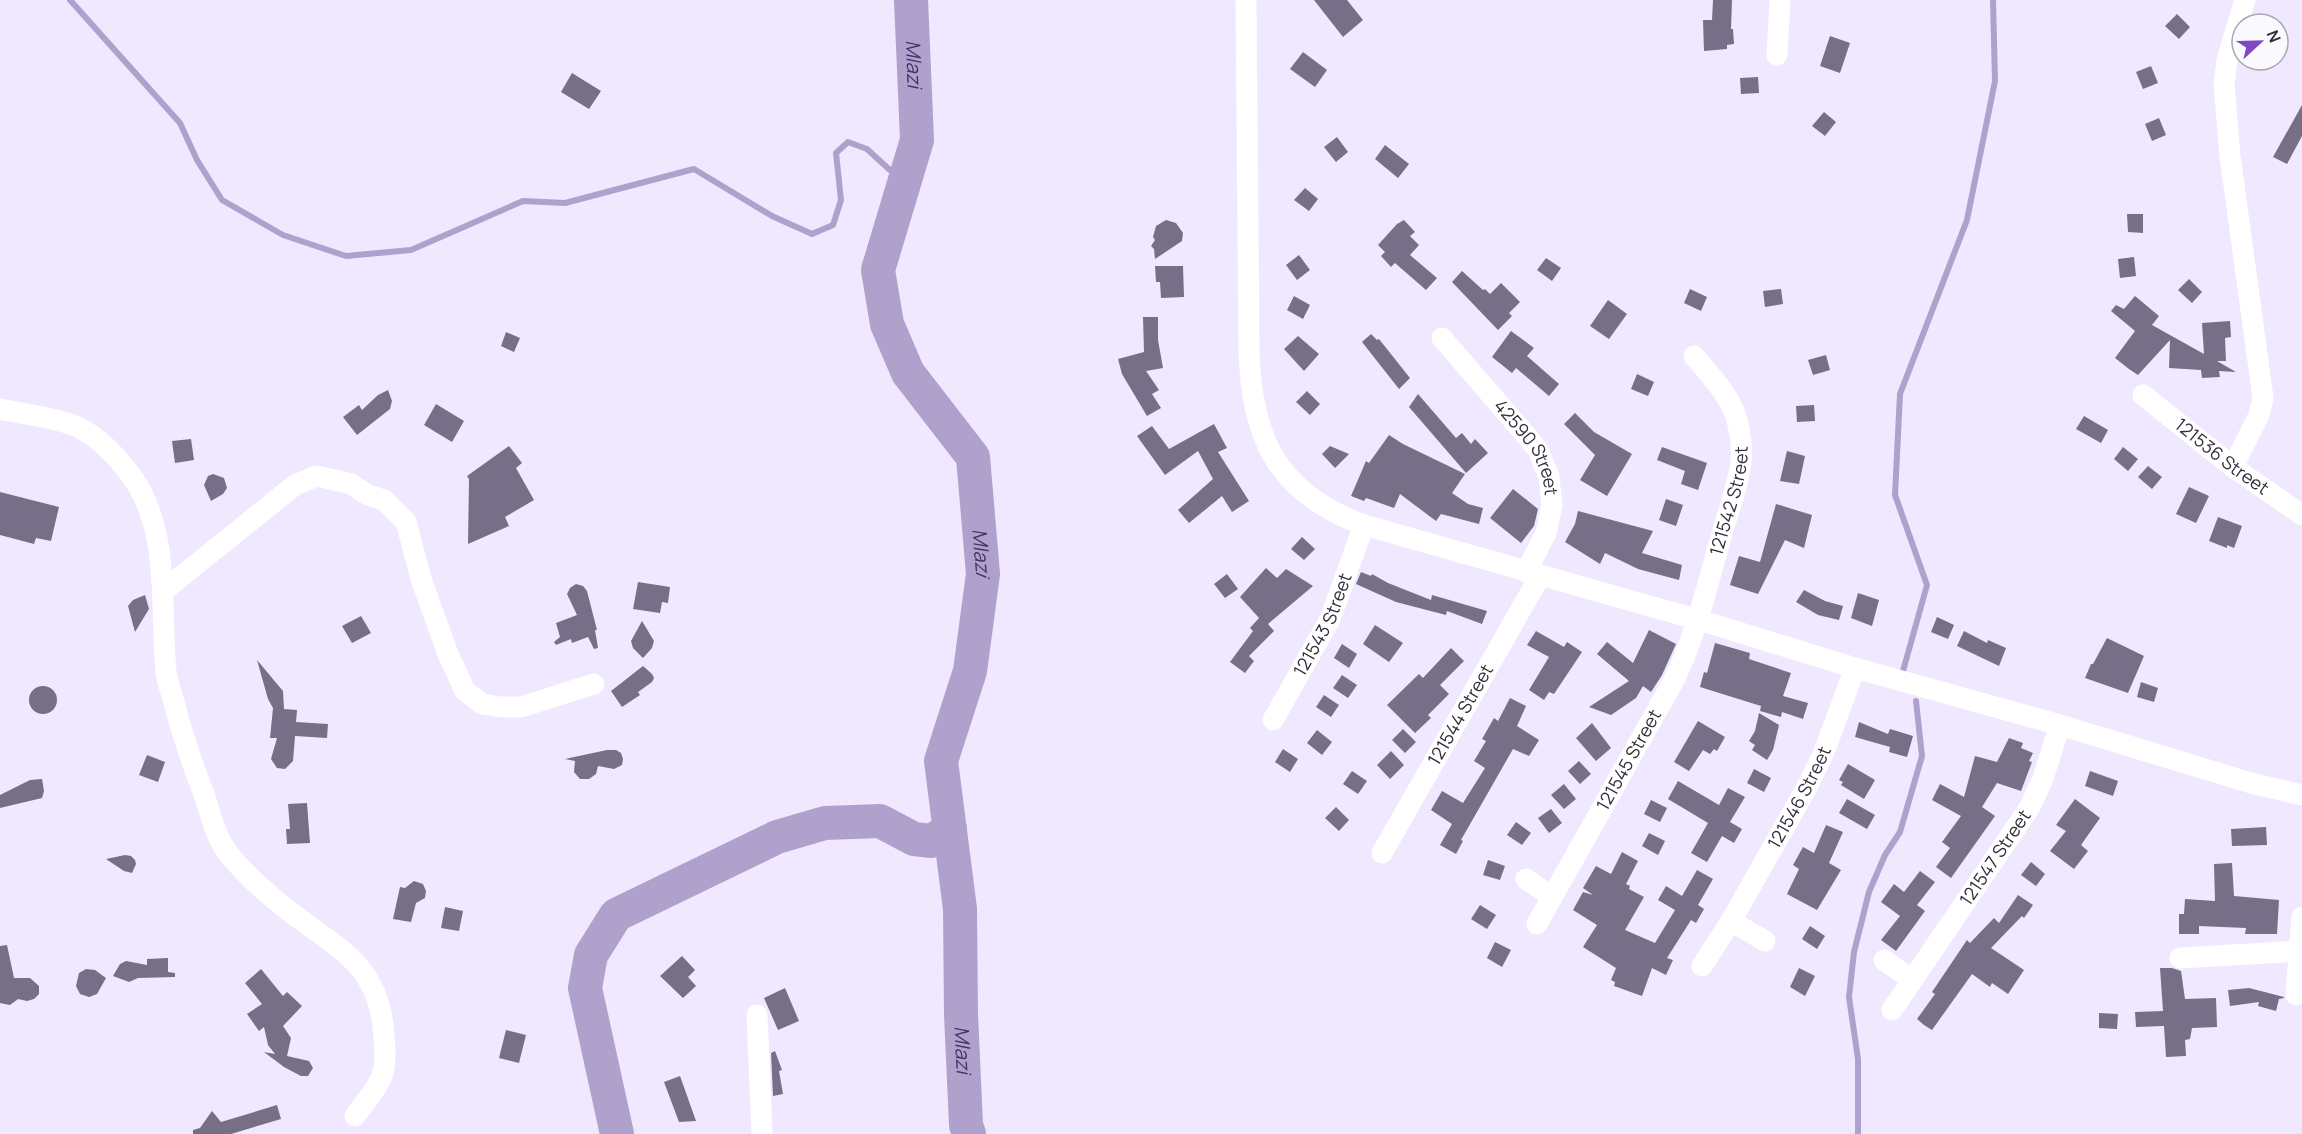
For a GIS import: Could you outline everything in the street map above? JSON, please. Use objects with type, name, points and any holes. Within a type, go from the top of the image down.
[{"type":"street","points":[[1246,0],[1249,349],[1252,399],[1263,438],[1284,472],[1323,507],[1364,525],[1699,620],[1855,668],[2060,725],[2251,783],[2302,795]]},
{"type":"street","points":[[1777,55],[1780,0]]},
{"type":"street","points":[[2233,467],[2259,416],[2263,398],[2230,156],[2224,85],[2227,60],[2245,0]]},
{"type":"street","name":"42590 Street","points":[[1442,338],[1531,441],[1550,477],[1552,505],[1533,574]]},
{"type":"street","name":"121542 Street","points":[[1694,356],[1730,404],[1736,419],[1742,450],[1736,483],[1699,620]]},
{"type":"street","name":"121536 Street","points":[[2144,395],[2233,467],[2302,515]]},
{"type":"street","points":[[0,409],[68,423],[93,436],[134,478],[150,512],[158,549],[163,591],[166,673],[183,736],[221,843],[252,878],[305,923],[344,950],[365,974],[375,994],[381,1013],[386,1060],[383,1078],[355,1116]]},
{"type":"street","points":[[163,591],[295,485],[317,476],[351,484],[368,495],[384,500],[406,522],[422,582],[448,654],[465,691],[482,704],[521,707],[594,684]]},
{"type":"street","name":"121543 Street","points":[[1273,720],[1330,619],[1364,525]]},
{"type":"street","name":"121544 Street","points":[[1382,852],[1533,574]]},
{"type":"street","name":"121545 Street","points":[[1537,924],[1674,681],[1699,620]]},
{"type":"street","name":"121546 Street","points":[[1702,966],[1731,921],[1817,767],[1855,668]]},
{"type":"street","name":"121547 Street","points":[[1892,1010],[2030,807],[2043,778],[2060,725]]},
{"type":"street","points":[[1526,879],[1551,896]]},
{"type":"street","points":[[2296,995],[2302,917]]},
{"type":"street","points":[[1731,921],[1765,941]]},
{"type":"street","points":[[2180,958],[2300,951]]},
{"type":"street","points":[[1884,960],[1912,980]]},
{"type":"street","points":[[757,1015],[762,1134]]},
{"type":"building","points":[[1314,0],[1347,0],[1363,20],[1343,37]]},
{"type":"building","points":[[1713,0],[1732,0],[1731,29],[1733,29],[1734,44],[1727,45],[1727,49],[1704,51],[1703,20],[1712,20]]},
{"type":"building","points":[[2177,14],[2190,27],[2179,39],[2165,26]]},
{"type":"building","points":[[1830,36],[1850,43],[1840,73],[1820,66]]},
{"type":"building","points":[[1303,52],[1327,70],[1315,87],[1290,69]]},
{"type":"building","points":[[2151,66],[2158,83],[2143,89],[2136,72]]},
{"type":"building","points":[[572,73],[601,91],[589,109],[561,92]]},
{"type":"building","points":[[1758,77],[1759,93],[1741,94],[1740,78]]},
{"type":"building","points":[[2302,105],[2302,136],[2287,164],[2273,157]]},
{"type":"building","points":[[1824,112],[1836,122],[1825,136],[1812,126]]},
{"type":"building","points":[[2159,118],[2166,135],[2152,141],[2145,124]]},
{"type":"building","points":[[1337,137],[1348,152],[1336,162],[1324,147]]},
{"type":"building","points":[[1385,145],[1409,164],[1398,178],[1375,159]]},
{"type":"building","points":[[1305,188],[1318,199],[1309,211],[1294,200]]},
{"type":"building","points":[[2127,214],[2143,214],[2143,233],[2128,232]]},
{"type":"building","points":[[1166,220],[1176,223],[1183,233],[1182,241],[1155,259],[1154,249],[1151,246],[1155,240],[1153,237],[1156,226]]},
{"type":"building","points":[[1404,220],[1415,232],[1410,236],[1419,245],[1410,255],[1437,278],[1426,290],[1395,263],[1391,267],[1381,256],[1385,252],[1378,245],[1397,224]]},
{"type":"building","points":[[1299,255],[1310,270],[1297,280],[1286,265]]},
{"type":"building","points":[[2134,257],[2136,276],[2120,278],[2118,259]]},
{"type":"building","points":[[1546,258],[1561,268],[1552,281],[1537,270]]},
{"type":"building","points":[[1155,266],[1183,266],[1184,297],[1161,298],[1160,282],[1156,282]]},
{"type":"building","points":[[1462,271],[1490,294],[1501,283],[1520,302],[1509,313],[1512,316],[1498,330],[1452,282]]},
{"type":"building","points":[[2189,279],[2202,292],[2192,303],[2178,290]]},
{"type":"building","points":[[1690,289],[1707,297],[1701,311],[1684,303]]},
{"type":"building","points":[[1781,289],[1783,304],[1765,307],[1763,291]]},
{"type":"building","points":[[1294,296],[1310,305],[1303,319],[1287,310]]},
{"type":"building","points":[[2135,296],[2159,316],[2152,325],[2204,354],[2202,323],[2230,321],[2231,337],[2225,338],[2226,361],[2217,361],[2236,372],[2219,371],[2220,377],[2202,378],[2201,370],[2169,368],[2170,340],[2138,375],[2129,369],[2115,358],[2135,331],[2111,311],[2116,305],[2124,309]]},
{"type":"building","points":[[1608,300],[1627,314],[1609,339],[1590,326]]},
{"type":"building","points":[[1143,317],[1158,317],[1158,340],[1163,368],[1146,371],[1159,390],[1152,394],[1161,408],[1147,416],[1122,374],[1118,359],[1144,352]]},
{"type":"building","points":[[1511,331],[1534,348],[1527,356],[1559,384],[1549,396],[1516,368],[1512,373],[1492,357]]},
{"type":"building","points":[[506,332],[520,338],[514,352],[501,346]]},
{"type":"building","points":[[1371,334],[1377,340],[1379,339],[1410,378],[1399,389],[1362,342]]},
{"type":"building","points":[[1298,336],[1319,354],[1304,371],[1284,349]]},
{"type":"building","points":[[1826,355],[1830,370],[1813,375],[1808,360]]},
{"type":"building","points":[[1637,374],[1654,382],[1648,396],[1631,389]]},
{"type":"building","points":[[388,390],[392,401],[390,409],[357,435],[343,417],[359,405],[362,410],[378,395]]},
{"type":"building","points":[[1307,391],[1320,404],[1310,415],[1296,402]]},
{"type":"building","points":[[1418,394],[1456,438],[1462,433],[1471,444],[1475,439],[1488,453],[1466,473],[1409,407]]},
{"type":"building","points":[[436,404],[464,421],[452,442],[424,425]]},
{"type":"building","points":[[1814,405],[1815,421],[1797,422],[1796,406]]},
{"type":"building","points":[[1575,413],[1594,432],[1632,454],[1607,496],[1580,480],[1595,455],[1564,424]]},
{"type":"building","points":[[2084,416],[2108,430],[2101,443],[2076,429]]},
{"type":"building","points":[[1214,424],[1227,448],[1218,452],[1249,501],[1232,512],[1222,496],[1189,523],[1178,510],[1213,479],[1198,451],[1165,475],[1137,436],[1152,426],[1169,449]]},
{"type":"building","points":[[1389,435],[1465,474],[1452,493],[1468,504],[1483,508],[1479,524],[1441,514],[1436,521],[1400,494],[1394,508],[1366,498],[1364,501],[1351,496],[1366,461],[1369,463]]},
{"type":"building","points":[[191,439],[194,460],[175,463],[172,441]]},
{"type":"building","points":[[509,446],[522,463],[516,468],[534,500],[505,517],[509,526],[468,544],[469,479],[467,476]]},
{"type":"building","points":[[1330,446],[1349,454],[1335,468],[1322,454]]},
{"type":"building","points":[[1662,447],[1707,463],[1698,490],[1681,484],[1685,471],[1657,460]]},
{"type":"building","points":[[2123,447],[2138,459],[2128,471],[2114,459]]},
{"type":"building","points":[[1787,451],[1805,456],[1799,484],[1780,481]]},
{"type":"building","points":[[2148,466],[2162,477],[2152,489],[2138,477]]},
{"type":"building","points":[[213,474],[224,478],[227,488],[223,494],[211,501],[204,485],[208,476]]},
{"type":"building","points":[[2189,487],[2209,496],[2196,523],[2176,514]]},
{"type":"building","points":[[1513,489],[1538,509],[1534,526],[1521,543],[1490,518]]},
{"type":"building","points":[[0,492],[59,507],[51,541],[36,538],[34,544],[0,535]]},
{"type":"building","points":[[1666,499],[1683,505],[1676,526],[1659,520]]},
{"type":"building","points":[[1776,504],[1812,515],[1804,548],[1785,540],[1758,594],[1730,585],[1739,556],[1760,562]]},
{"type":"building","points":[[1578,511],[1653,531],[1642,553],[1682,565],[1679,580],[1638,569],[1605,553],[1600,564],[1565,542],[1575,524]]},
{"type":"building","points":[[2218,517],[2242,526],[2234,548],[2227,545],[2227,548],[2209,541]]},
{"type":"building","points":[[1302,537],[1315,549],[1304,560],[1291,549]]},
{"type":"building","points":[[1266,568],[1277,578],[1286,569],[1313,586],[1268,624],[1274,631],[1249,656],[1254,661],[1245,673],[1230,662],[1253,631],[1250,628],[1259,618],[1240,597]]},
{"type":"building","points":[[1361,572],[1371,576],[1372,574],[1431,600],[1432,595],[1487,611],[1482,624],[1447,611],[1446,615],[1396,602],[1356,584]]},
{"type":"building","points":[[1227,574],[1238,589],[1225,598],[1214,584]]},
{"type":"building","points":[[638,582],[670,587],[668,603],[662,602],[660,613],[633,609]]},
{"type":"building","points":[[576,584],[583,586],[587,591],[597,630],[595,630],[598,648],[594,649],[588,637],[572,643],[571,639],[556,645],[554,642],[560,637],[556,623],[577,615],[567,594]]},
{"type":"building","points":[[1804,590],[1825,601],[1843,606],[1839,620],[1818,615],[1796,602]]},
{"type":"building","points":[[1858,593],[1879,600],[1872,626],[1851,618]]},
{"type":"building","points":[[145,595],[149,609],[135,632],[128,606],[133,600]]},
{"type":"building","points":[[361,616],[371,633],[352,643],[342,626]]},
{"type":"building","points":[[1937,617],[1954,625],[1948,639],[1931,632]]},
{"type":"building","points":[[642,621],[654,641],[652,648],[643,658],[633,648],[631,641]]},
{"type":"building","points":[[1375,625],[1403,643],[1389,662],[1363,644]]},
{"type":"building","points":[[1649,630],[1676,644],[1662,675],[1651,692],[1643,686],[1636,698],[1611,715],[1589,707],[1629,681],[1597,654],[1607,642],[1633,663]]},
{"type":"building","points":[[1536,631],[1564,647],[1567,642],[1582,652],[1554,694],[1549,692],[1544,700],[1529,690],[1549,657],[1527,645]]},
{"type":"building","points":[[1964,631],[1987,643],[1988,640],[2006,648],[1999,666],[1957,646]]},
{"type":"building","points":[[2107,638],[2144,656],[2128,693],[2085,678]]},
{"type":"building","points":[[1715,643],[1750,653],[1749,659],[1791,673],[1783,696],[1808,703],[1803,719],[1782,712],[1781,717],[1760,711],[1761,706],[1700,687],[1704,672],[1707,673]]},
{"type":"building","points":[[1342,644],[1357,654],[1349,668],[1334,658]]},
{"type":"building","points":[[1451,648],[1464,661],[1440,685],[1449,694],[1428,715],[1431,718],[1415,733],[1387,705],[1419,674],[1423,678]]},
{"type":"building","points":[[257,660],[283,691],[284,709],[297,710],[296,722],[328,724],[327,738],[295,736],[293,761],[285,769],[277,768],[271,759],[277,738],[270,738],[273,708],[268,699]]},
{"type":"building","points":[[643,666],[652,674],[654,678],[652,682],[638,692],[640,695],[622,707],[611,691]]},
{"type":"building","points":[[1342,675],[1357,685],[1348,698],[1333,688]]},
{"type":"building","points":[[2141,682],[2158,688],[2154,702],[2137,697]]},
{"type":"building","points":[[43,686],[53,690],[57,700],[53,710],[43,714],[33,710],[29,700],[33,690]]},
{"type":"building","points":[[1324,695],[1339,705],[1331,717],[1316,707]]},
{"type":"building","points":[[1510,698],[1526,706],[1517,726],[1539,740],[1529,756],[1513,749],[1461,840],[1463,841],[1456,854],[1440,845],[1452,824],[1431,810],[1442,791],[1463,803],[1485,768],[1474,761],[1486,741],[1482,739],[1494,718],[1498,721]]},
{"type":"building","points":[[1759,713],[1779,725],[1773,750],[1767,760],[1752,750],[1755,745],[1749,741],[1755,731]]},
{"type":"building","points":[[1698,721],[1725,737],[1717,751],[1714,749],[1710,754],[1703,750],[1689,771],[1674,762]]},
{"type":"building","points":[[1859,722],[1888,734],[1890,729],[1913,736],[1907,757],[1889,752],[1890,747],[1855,737]]},
{"type":"building","points":[[1592,723],[1611,748],[1596,761],[1576,738]]},
{"type":"building","points":[[1403,729],[1416,742],[1405,753],[1392,740]]},
{"type":"building","points":[[1317,730],[1332,742],[1322,755],[1307,743]]},
{"type":"building","points":[[2009,738],[2023,743],[2021,748],[2033,753],[2021,791],[1997,783],[1982,807],[1995,816],[1951,878],[1936,867],[1950,848],[1942,842],[1961,816],[1932,800],[1940,784],[1964,797],[1975,756],[1997,762]]},
{"type":"building","points":[[1283,749],[1298,759],[1290,772],[1275,762]]},
{"type":"building","points":[[616,750],[621,753],[622,765],[614,769],[598,766],[596,774],[589,779],[580,779],[574,772],[575,761],[565,759]]},
{"type":"building","points":[[1391,751],[1404,765],[1390,779],[1377,765]]},
{"type":"building","points":[[147,755],[165,762],[158,782],[139,775]]},
{"type":"building","points":[[1579,761],[1591,774],[1580,784],[1568,771]]},
{"type":"building","points":[[1848,764],[1875,780],[1864,799],[1841,785],[1843,782],[1839,780]]},
{"type":"building","points":[[1754,769],[1771,778],[1764,792],[1747,783]]},
{"type":"building","points":[[1352,771],[1367,781],[1358,794],[1343,784]]},
{"type":"building","points":[[2090,771],[2118,781],[2113,796],[2085,786]]},
{"type":"building","points":[[42,779],[44,791],[42,798],[0,808],[0,795],[30,780]]},
{"type":"building","points":[[1678,781],[1719,805],[1728,788],[1745,797],[1730,822],[1742,829],[1734,843],[1722,836],[1707,862],[1691,853],[1708,823],[1668,799]]},
{"type":"building","points":[[1564,784],[1576,799],[1564,809],[1551,795]]},
{"type":"building","points":[[1847,799],[1875,815],[1867,829],[1839,813]]},
{"type":"building","points":[[2075,799],[2100,818],[2081,845],[2088,851],[2074,869],[2050,851],[2066,831],[2056,825]]},
{"type":"building","points":[[1651,800],[1667,808],[1660,822],[1644,814]]},
{"type":"building","points":[[307,803],[310,843],[287,844],[286,829],[290,829],[288,804]]},
{"type":"building","points":[[1336,807],[1349,820],[1339,831],[1325,818]]},
{"type":"building","points":[[1551,809],[1562,823],[1549,833],[1538,818]]},
{"type":"building","points":[[1516,822],[1531,833],[1522,845],[1507,835]]},
{"type":"building","points":[[1826,825],[1843,832],[1829,863],[1841,870],[1817,910],[1787,894],[1799,869],[1793,865],[1803,847],[1814,853]]},
{"type":"building","points":[[2266,827],[2267,845],[2232,846],[2231,829]]},
{"type":"building","points":[[1649,833],[1665,841],[1658,855],[1642,846]]},
{"type":"building","points":[[1622,852],[1638,861],[1626,884],[1630,886],[1629,889],[1644,897],[1625,930],[1655,943],[1675,910],[1658,900],[1666,886],[1682,896],[1697,870],[1713,879],[1698,905],[1704,909],[1696,923],[1691,920],[1667,958],[1673,960],[1666,975],[1652,968],[1642,996],[1614,986],[1615,982],[1611,980],[1616,968],[1583,947],[1597,925],[1573,910],[1583,892],[1593,895],[1583,888],[1596,866],[1611,874]]},
{"type":"building","points":[[125,855],[135,860],[136,864],[132,873],[124,871],[106,859]]},
{"type":"building","points":[[1488,860],[1505,866],[1500,880],[1483,875]]},
{"type":"building","points":[[2031,862],[2045,874],[2036,886],[2021,875]]},
{"type":"building","points":[[2232,863],[2234,896],[2279,900],[2277,934],[2245,934],[2246,928],[2199,926],[2199,934],[2179,934],[2179,914],[2184,914],[2185,899],[2215,901],[2214,864]]},
{"type":"building","points":[[1920,871],[1935,882],[1917,905],[1925,911],[1896,951],[1881,940],[1900,916],[1881,902],[1894,884],[1904,892]]},
{"type":"building","points":[[414,881],[423,884],[426,891],[425,898],[416,903],[411,922],[393,919],[400,887],[405,888]]},
{"type":"building","points":[[2018,895],[2033,905],[2024,918],[2022,916],[1991,948],[2024,970],[2008,994],[1992,983],[1990,987],[1972,974],[1932,1030],[1924,1025],[1917,1019],[1935,994],[1932,992],[1967,940],[1970,943],[1994,918],[1999,923]]},
{"type":"building","points":[[1480,905],[1496,915],[1487,929],[1471,919]]},
{"type":"building","points":[[445,907],[463,911],[459,931],[441,928]]},
{"type":"building","points":[[1810,926],[1825,936],[1817,949],[1802,939]]},
{"type":"building","points":[[1495,942],[1511,950],[1502,967],[1487,958]]},
{"type":"building","points":[[7,945],[14,978],[30,978],[39,986],[39,994],[34,999],[27,1001],[18,999],[10,1005],[0,1003],[0,946]]},
{"type":"building","points":[[682,956],[695,970],[688,977],[696,986],[683,998],[660,976]]},
{"type":"building","points":[[168,958],[168,972],[175,973],[175,977],[138,978],[129,982],[113,976],[120,964],[126,961],[147,965],[147,959]]},
{"type":"building","points":[[1799,968],[1815,976],[1805,996],[1790,987]]},
{"type":"building","points":[[2160,968],[2181,971],[2185,999],[2216,998],[2217,1027],[2192,1028],[2190,1039],[2185,1040],[2186,1056],[2166,1057],[2164,1026],[2136,1027],[2135,1012],[2163,1011]]},
{"type":"building","points":[[86,969],[95,970],[106,978],[97,994],[89,997],[80,994],[76,986],[79,973]]},
{"type":"building","points":[[261,969],[283,996],[287,992],[302,1006],[283,1026],[291,1038],[287,1056],[309,1061],[313,1068],[308,1076],[301,1076],[284,1067],[264,1052],[275,1054],[268,1045],[264,1027],[259,1031],[247,1014],[262,1004],[245,983]]},
{"type":"building","points":[[785,988],[799,1021],[778,1030],[764,998]]},
{"type":"building","points":[[2249,988],[2284,998],[2279,999],[2276,1011],[2258,1006],[2259,1002],[2230,1006],[2228,990]]},
{"type":"building","points":[[2099,1013],[2118,1014],[2117,1029],[2099,1028]]},
{"type":"building","points":[[506,1030],[526,1035],[519,1063],[499,1058]]},
{"type":"building","points":[[775,1051],[782,1070],[779,1071],[783,1094],[773,1096],[771,1053]]},
{"type":"building","points":[[680,1076],[696,1121],[679,1122],[664,1082]]},
{"type":"building","points":[[277,1105],[281,1119],[231,1134],[193,1134],[193,1130],[200,1128],[212,1111],[221,1122]]},
{"type":"waterway","points":[[70,0],[180,123],[197,160],[222,200],[283,235],[346,256],[411,250],[523,201],[565,203],[694,169],[772,216],[812,234],[833,225],[841,200],[836,153],[848,142],[867,149],[904,183]]},
{"type":"waterway","name":"Mlazi","points":[[911,0],[917,140],[878,270],[887,324],[908,373],[973,457],[983,574],[970,671],[941,761],[960,909],[961,1014],[966,1125],[969,1134]]},
{"type":"waterway","points":[[1903,671],[1927,585],[1895,495],[1900,394],[1967,220],[1995,81],[1993,0]]},
{"type":"waterway","points":[[1858,1134],[1858,1059],[1849,997],[1854,952],[1869,892],[1885,855],[1900,832],[1922,756],[1916,701]]},
{"type":"waterway","points":[[617,1134],[585,988],[591,955],[616,915],[777,837],[825,823],[880,821],[914,839],[932,841],[950,829]]}]
